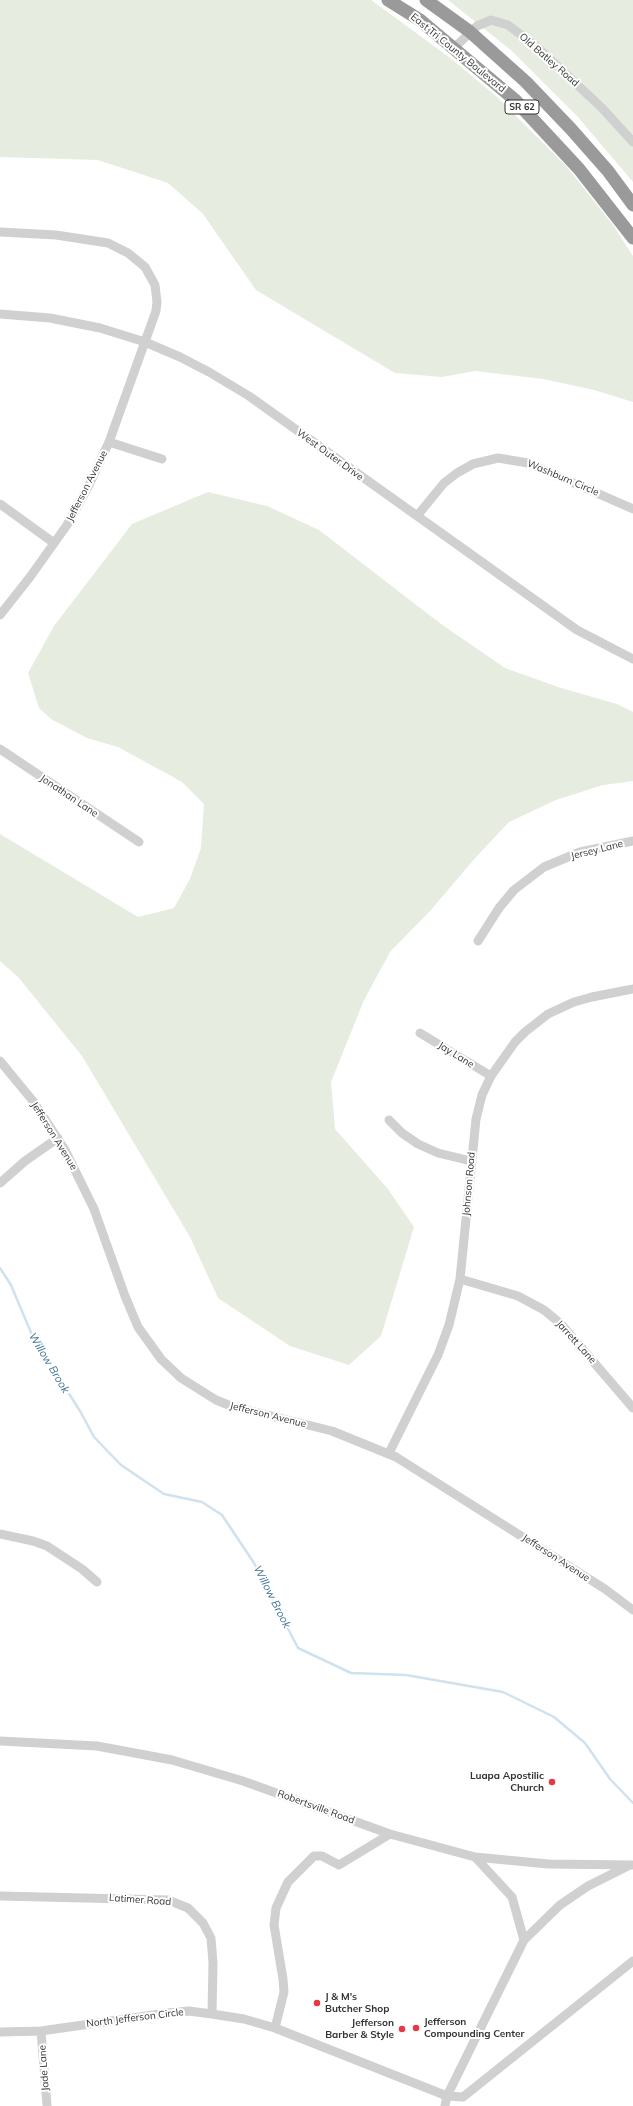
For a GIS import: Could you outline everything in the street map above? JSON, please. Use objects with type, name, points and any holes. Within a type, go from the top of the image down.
[{"type":"highway","name":"East Tri County Boulevard","points":[[388,0],[420,20],[515,100],[579,169],[633,238]]},
{"type":"highway","name":"East Tri County Boulevard","points":[[426,0],[469,31],[526,82],[608,171],[633,205]]},
{"type":"street","name":"Old Batley Road","points":[[455,48],[469,31],[491,20],[508,25],[537,46],[602,108],[633,142]]},
{"type":"street","name":"Jefferson Avenue","points":[[0,232],[56,235],[108,243],[128,253],[145,267],[155,285],[156,293],[156,311],[145,342],[109,442],[82,499],[54,543],[0,615]]},
{"type":"street","name":"West Outer Drive","points":[[0,314],[50,318],[84,324],[145,342],[180,357],[240,390],[577,630],[613,651],[633,659]]},
{"type":"street","points":[[109,442],[162,459]]},
{"type":"street","name":"Washburn Circle","points":[[416,516],[444,483],[457,473],[473,464],[498,458],[528,463],[633,508]]},
{"type":"street","points":[[0,504],[54,543]]},
{"type":"street","name":"Jonathan Lane","points":[[0,749],[139,842]]},
{"type":"street","name":"Jersey Lane","points":[[478,941],[499,908],[514,890],[544,868],[580,852],[633,841]]},
{"type":"street","name":"Johnson Road","points":[[389,1453],[438,1355],[449,1325],[460,1279],[476,1118],[482,1095],[491,1076],[515,1042],[548,1014],[574,1002],[633,989]]},
{"type":"street","name":"Jay Lane","points":[[420,1033],[491,1076]]},
{"type":"street","name":"Jefferson Avenue","points":[[0,1061],[33,1102],[58,1138],[94,1209],[127,1301],[138,1327],[161,1359],[181,1378],[209,1396],[231,1406],[332,1431],[389,1453],[605,1589],[633,1610]]},
{"type":"street","points":[[389,1120],[402,1133],[418,1144],[438,1153],[471,1161]]},
{"type":"street","points":[[0,1183],[25,1161],[58,1138]]},
{"type":"street","name":"Jarrett Lane","points":[[460,1279],[518,1296],[544,1310],[561,1324],[633,1408]]},
{"type":"street","points":[[0,1534],[33,1541],[47,1546],[97,1582]]},
{"type":"street","name":"Robertsville Road","points":[[0,1741],[98,1746],[172,1760],[243,1781],[390,1834],[475,1857],[548,1864],[631,1865]]},
{"type":"street","points":[[275,2028],[284,1992],[284,1979],[274,1926],[276,1908],[288,1882],[314,1856],[322,1856],[339,1866],[390,1834]]},
{"type":"street","points":[[475,1857],[512,1897],[524,1940]]},
{"type":"street","points":[[445,2106],[447,2096],[524,1940],[560,1905],[588,1886],[631,1865]]},
{"type":"street","name":"Latimer Road","points":[[0,1896],[168,1900],[188,1908],[203,1923],[211,1938],[213,1963],[212,2014]]},
{"type":"street","points":[[447,2096],[463,2097],[633,1961]]},
{"type":"street","name":"North Jefferson Circle","points":[[0,2032],[41,2031],[189,2011],[212,2014],[244,2019],[275,2028],[447,2096]]},
{"type":"street","name":"Jade Lane","points":[[41,2031],[47,2105]]},
{"type":"shaded area","points":[[0,0],[371,0],[449,57],[496,96],[567,167],[613,225],[633,256],[633,402],[594,390],[543,379],[475,371],[442,377],[395,373],[256,290],[203,214],[168,183],[98,160],[0,157]]},
{"type":"shaded area","points":[[448,0],[633,0],[633,182],[577,116],[512,51]]},
{"type":"shaded area","points":[[208,492],[267,506],[319,530],[441,624],[505,668],[561,688],[617,704],[633,712],[633,781],[603,785],[556,800],[509,822],[476,857],[430,911],[390,952],[364,1000],[331,1082],[335,1129],[388,1189],[414,1227],[381,1336],[349,1365],[290,1346],[218,1298],[190,1237],[82,1056],[19,978],[0,961],[0,834],[138,917],[174,908],[190,879],[201,848],[204,804],[182,782],[118,747],[87,738],[51,719],[39,708],[28,673],[54,626],[132,524]]},
{"type":"waterway","name":"Willow Brook","points":[[0,1268],[11,1285],[32,1335],[80,1411],[94,1437],[121,1465],[164,1494],[202,1502],[222,1515],[254,1563],[298,1648],[351,1673],[406,1675],[503,1692],[554,1717],[585,1743],[610,1779],[633,1803]]},
{"type":"place","name":"Luapa Apostilic Church","points":[[552,1782]]},
{"type":"place","name":"J & M's Butcher Shop","points":[[317,2003]]},
{"type":"place","name":"Jefferson Compounding Center","points":[[416,2028]]},
{"type":"place","name":"Jefferson Barber & Style","points":[[402,2029]]}]
